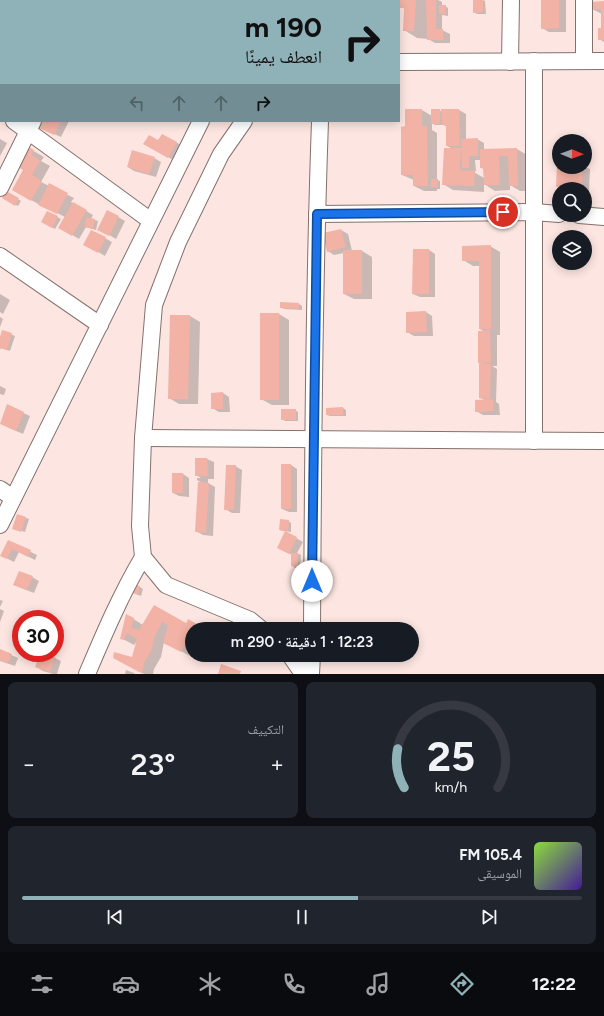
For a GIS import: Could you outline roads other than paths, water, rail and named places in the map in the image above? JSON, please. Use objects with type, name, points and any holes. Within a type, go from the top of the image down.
[{"type":"street","points":[[510,0],[510,62]]},
{"type":"street","points":[[584,0],[584,61]]},
{"type":"street","points":[[534,61],[534,441]]},
{"type":"street","points":[[400,62],[604,61]]},
{"type":"street","points":[[17,122],[30,126],[151,221]]},
{"type":"street","points":[[0,525],[200,122]]},
{"type":"street","points":[[243,122],[221,154],[194,208],[178,242],[154,305],[143,438],[140,526],[143,557],[166,585],[252,622]]},
{"type":"street","points":[[312,622],[313,439],[320,122]]},
{"type":"street","points":[[0,188],[30,126]]},
{"type":"street","points":[[317,214],[534,212],[552,213]]},
{"type":"street","points":[[592,216],[604,217]]},
{"type":"street","points":[[0,256],[100,325]]},
{"type":"street","points":[[143,438],[604,441]]},
{"type":"street","points":[[0,489],[14,498]]},
{"type":"street","points":[[87,674],[114,612],[131,577],[143,557]]},
{"type":"street","points":[[295,662],[303,674]]},
{"type":"street","points":[[311,674],[312,662]]}]
